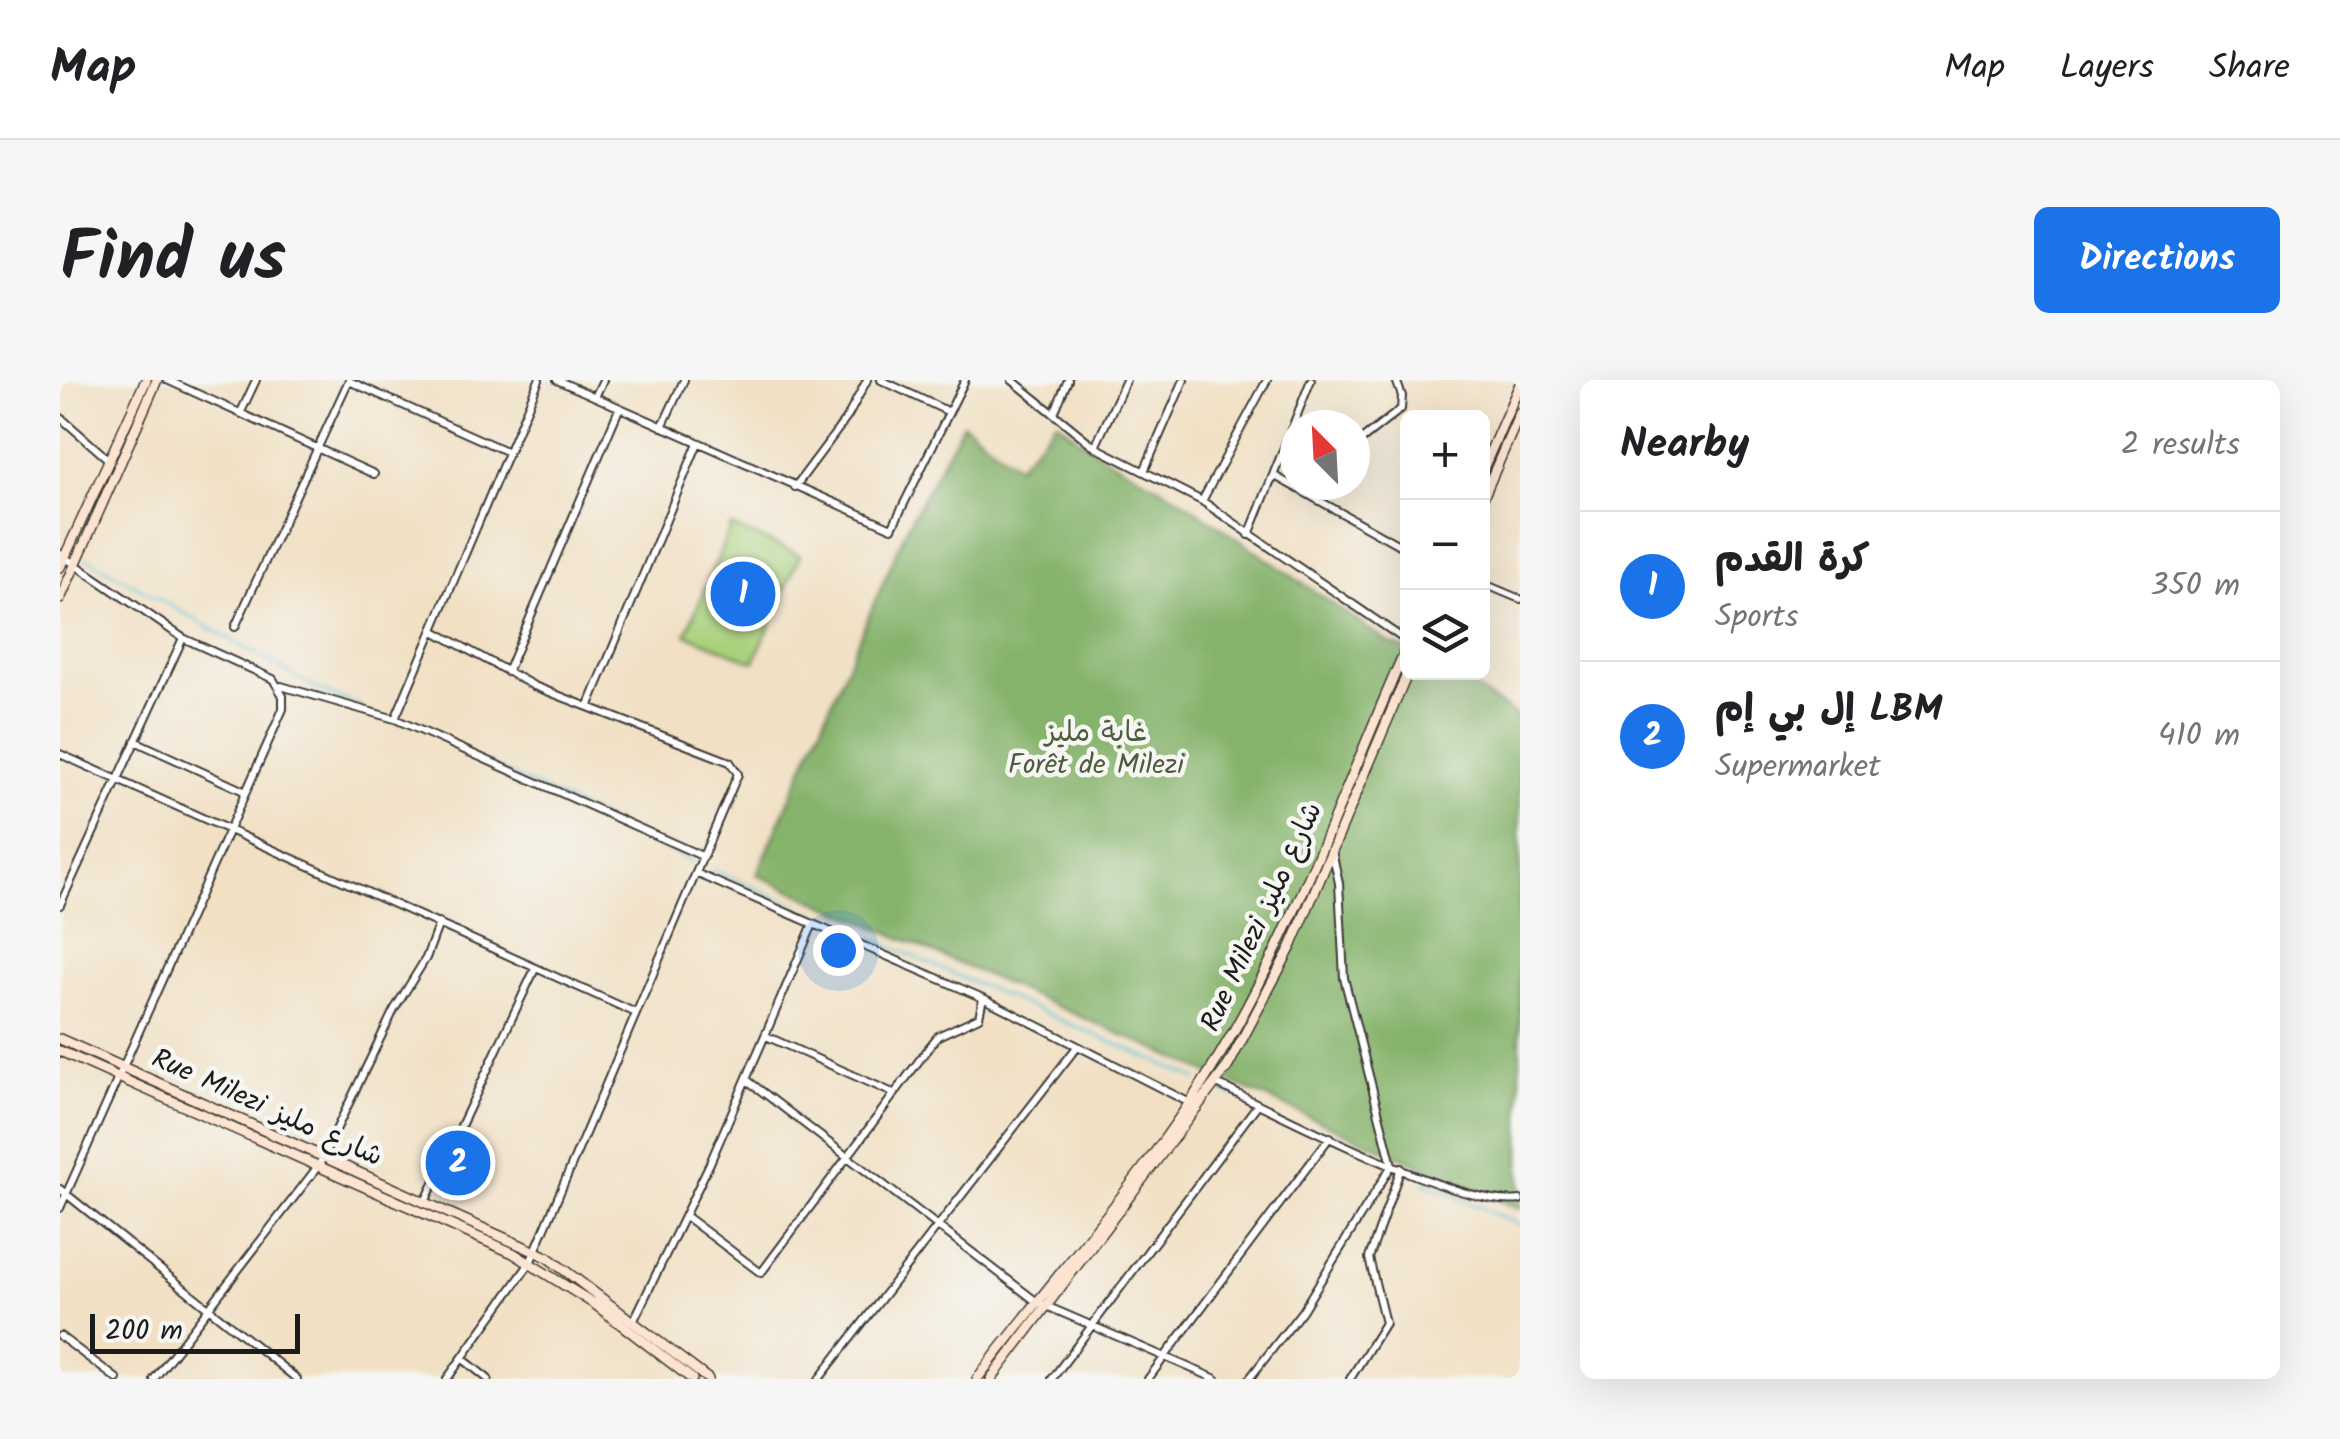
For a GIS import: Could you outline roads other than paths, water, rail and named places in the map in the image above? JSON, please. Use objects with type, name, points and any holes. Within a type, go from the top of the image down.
[{"type":"street","points":[[61,561],[146,380]]},
{"type":"street","points":[[60,598],[157,380]]},
{"type":"street","points":[[167,380],[374,474]]},
{"type":"street","points":[[241,412],[256,380]]},
{"type":"street","points":[[235,626],[349,380],[508,452]]},
{"type":"street","points":[[395,719],[539,380]]},
{"type":"street","points":[[557,380],[892,528],[965,380]]},
{"type":"street","points":[[595,397],[603,380]]},
{"type":"street","points":[[662,427],[684,380]]},
{"type":"street","points":[[794,487],[848,416],[867,380]]},
{"type":"street","points":[[881,380],[949,412]]},
{"type":"street","points":[[1012,380],[1095,447],[1202,501],[1400,637]]},
{"type":"street","points":[[1055,411],[1068,380]]},
{"type":"street","points":[[1095,447],[1126,380]]},
{"type":"street","points":[[1145,469],[1184,380]]},
{"type":"street","points":[[1202,501],[1267,380]]},
{"type":"street","points":[[1250,534],[1311,380]]},
{"type":"street","points":[[1370,433],[1401,409],[1402,396],[1396,380]]},
{"type":"street","points":[[1490,453],[1520,384]]},
{"type":"street","points":[[508,672],[619,410]]},
{"type":"street","points":[[1490,482],[1520,413]]},
{"type":"street","points":[[60,418],[110,461]]},
{"type":"street","points":[[590,705],[698,443]]},
{"type":"street","points":[[1272,475],[1280,479]]},
{"type":"street","points":[[1318,500],[1400,546]]},
{"type":"street","points":[[61,561],[76,562],[131,606],[183,638],[280,685],[395,719],[704,857]]},
{"type":"street","points":[[61,561],[71,574]]},
{"type":"street","points":[[1490,587],[1520,599]]},
{"type":"street","points":[[434,630],[508,672],[736,768],[738,774],[530,1263],[447,1379]]},
{"type":"street","points":[[60,906],[183,638]]},
{"type":"street","name":"Rue Milezi شارع مليز","points":[[991,1379],[1042,1304],[1194,1105],[1277,945],[1400,661]]},
{"type":"street","name":"Rue Milezi شارع مليز","points":[[1194,1105],[1217,1084],[1290,947],[1405,680]]},
{"type":"street","points":[[60,1208],[64,1190],[283,709],[280,685]]},
{"type":"street","points":[[135,740],[246,792]]},
{"type":"street","points":[[60,754],[636,1013]]},
{"type":"street","points":[[1332,850],[1339,882],[1344,978],[1396,1166],[1369,1258],[1386,1323],[1350,1379]]},
{"type":"street","points":[[698,874],[983,998],[1194,1105]]},
{"type":"street","points":[[154,1379],[321,1160],[394,1010],[426,958],[439,923]]},
{"type":"street","points":[[634,1320],[747,1080],[812,924]]},
{"type":"street","points":[[426,1200],[535,969]]},
{"type":"street","points":[[685,1216],[761,1273],[938,1036],[978,1017],[983,998]]},
{"type":"street","points":[[766,1036],[895,1094]]},
{"type":"street","name":"Rue Milezi شارع مليز","points":[[60,1039],[120,1072]]},
{"type":"street","points":[[819,1379],[1076,1048]]},
{"type":"street","name":"Rue Milezi شارع مليز","points":[[60,1051],[120,1072],[321,1160],[530,1263],[596,1305],[692,1379]]},
{"type":"street","points":[[747,1080],[1042,1304],[1216,1379]]},
{"type":"street","points":[[1217,1084],[1396,1166],[1498,1203],[1520,1200]]},
{"type":"street","points":[[1052,1379],[1258,1104]]},
{"type":"street","points":[[1148,1379],[1330,1137]]},
{"type":"street","name":"Rue Milezi شارع مليز","points":[[321,1160],[426,1200],[533,1250],[634,1320],[708,1379]]},
{"type":"street","points":[[1249,1379],[1302,1311],[1396,1166]]},
{"type":"street","points":[[64,1190],[295,1379]]},
{"type":"street","name":"Rue Milezi شارع مليز","points":[[976,1379],[1042,1304]]},
{"type":"street","points":[[60,1336],[118,1379]]},
{"type":"street","points":[[463,1359],[488,1379]]},
{"type":"waterway","points":[[87,558],[319,690],[363,707]]},
{"type":"waterway","points":[[488,764],[693,862]]},
{"type":"waterway","points":[[713,870],[1197,1079]]},
{"type":"waterway","points":[[1221,1090],[1237,1097]]},
{"type":"waterway","points":[[1424,1182],[1520,1225]]},
{"type":"place","name":"كرة القدم","points":[[743,594]]},
{"type":"place","name":"إل بي إم LBM","points":[[458,1163]]},
{"type":"park label","name":"غابة مليز Forêt de Milezi","points":[[1096,747]]}]
